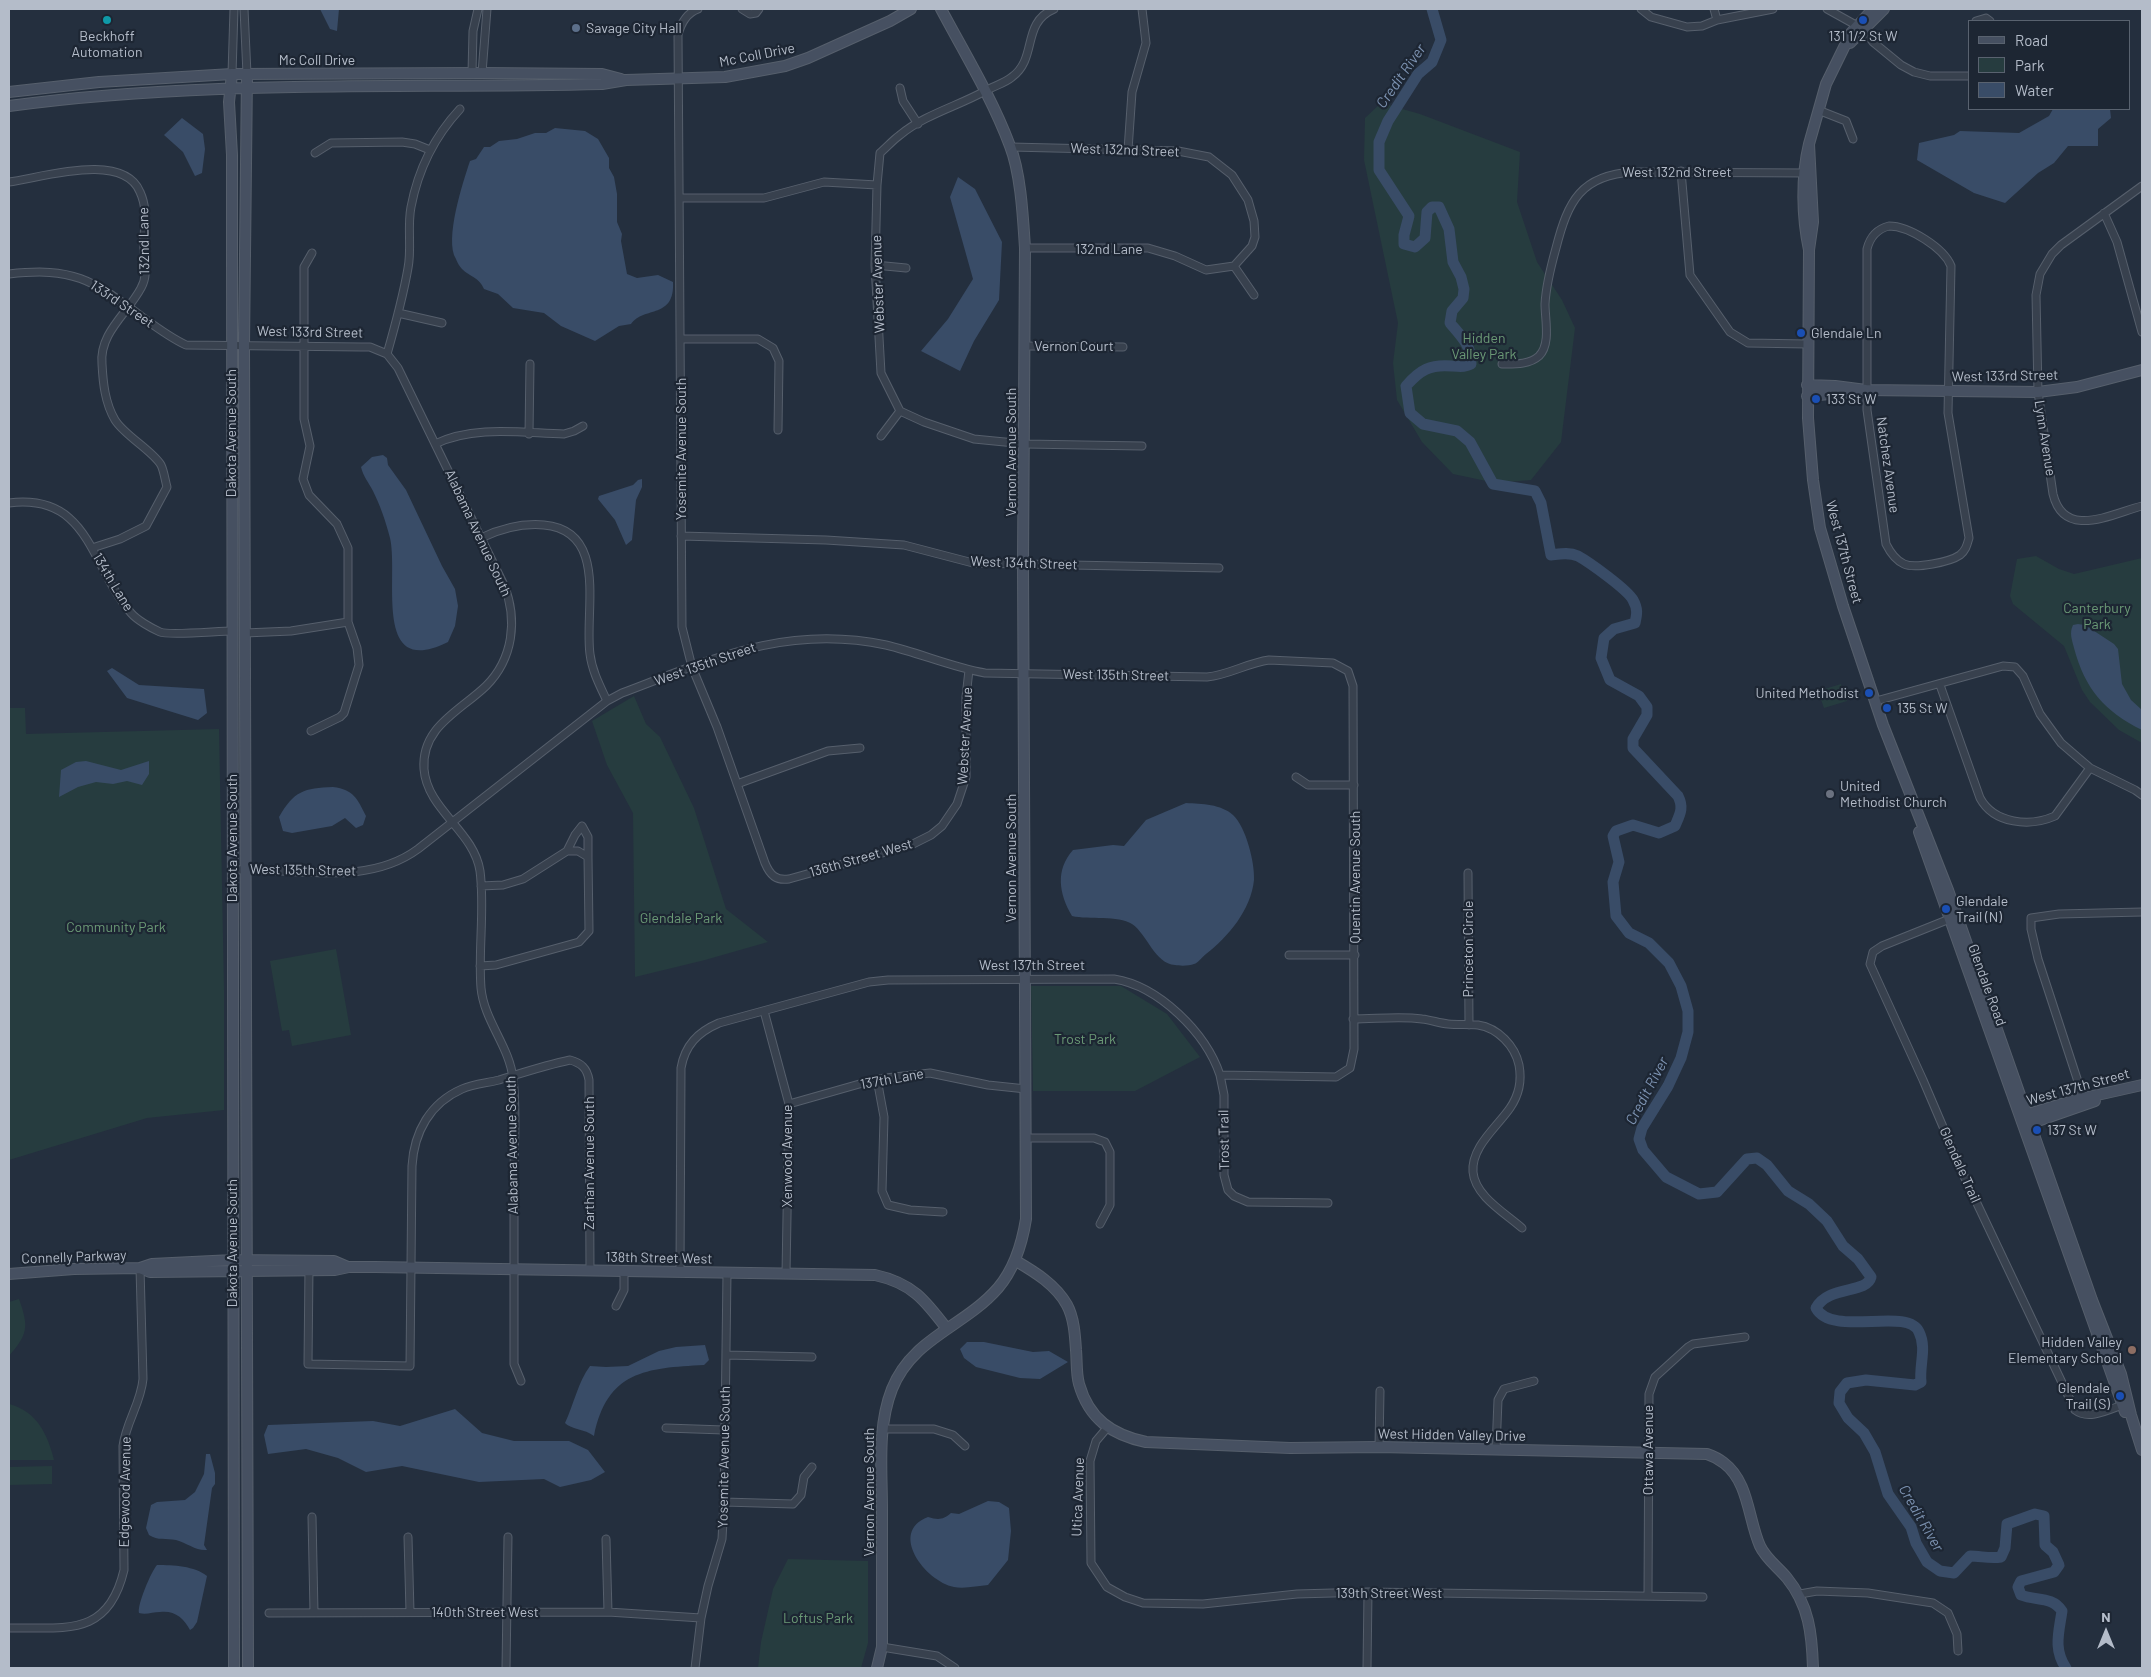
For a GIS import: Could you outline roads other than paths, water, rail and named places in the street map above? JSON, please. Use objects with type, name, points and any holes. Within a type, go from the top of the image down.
[{"type":"main road","name":"Mc Coll Drive","points":[[9,106],[129,94],[231,89],[602,84],[626,80],[725,77],[784,66],[808,58],[912,9]]},
{"type":"main road","name":"Vernon Avenue South","points":[[877,1668],[882,1647],[882,1429],[892,1388],[913,1355],[979,1306],[998,1288],[1016,1261],[1026,1219],[1025,673],[1023,564],[1025,248],[1021,197],[1011,147],[985,91],[941,9]]},
{"type":"main road","name":"West 137th Street","points":[[1873,9],[1846,47],[1826,84],[1809,144],[1808,173],[1813,222],[1809,250],[1807,390],[1813,480],[1820,528],[1843,606],[1908,790]]},
{"type":"main road","name":"West 137th Street","points":[[1860,27],[1884,9]]},
{"type":"main road","name":"Mc Coll Drive","points":[[9,92],[118,81],[232,74],[602,74],[626,80]]},
{"type":"main road","name":"Dakota Avenue South","points":[[232,74],[229,102],[232,164],[234,1668]]},
{"type":"main road","name":"Dakota Avenue South","points":[[248,74],[244,344],[248,1668]]},
{"type":"main road","name":"West 133rd Street","points":[[1807,390],[1835,395],[1866,390],[2038,392],[2077,387],[2142,370]]},
{"type":"main road","name":"Glendale Road","points":[[1908,790],[1912,812],[1953,918],[2025,1120],[2124,1404],[2125,1413],[2130,1415]]},
{"type":"main road","name":"West 137th Street","points":[[2025,1120],[2142,1086]]},
{"type":"main road","name":"Glendale Road","points":[[2025,1120],[2121,1374],[2130,1415],[2142,1450]]},
{"type":"main road","name":"Connelly Parkway","points":[[9,1274],[140,1268],[152,1264],[233,1260],[309,1266]]},
{"type":"main road","name":"Connelly Parkway","points":[[140,1268],[150,1272],[246,1272],[309,1266],[334,1261],[349,1267]]},
{"type":"main road","points":[[1016,1261],[1046,1280],[1067,1305],[1074,1325],[1078,1383],[1090,1409],[1107,1428]]},
{"type":"main road","name":"138th Street West","points":[[349,1267],[875,1276],[894,1280],[920,1295],[947,1329]]},
{"type":"main road","name":"West Hidden Valley Drive","points":[[1107,1428],[1127,1438],[1146,1442],[1290,1448],[1379,1447],[1707,1454],[1724,1463],[1740,1480],[1753,1528],[1761,1548],[1800,1594]]},
{"type":"main road","points":[[1800,1594],[1808,1614],[1813,1668]]},
{"type":"street","name":"Dakota Avenue South","points":[[232,74],[234,9]]},
{"type":"street","name":"Dakota Avenue South","points":[[244,9],[248,74]]},
{"type":"street","points":[[477,73],[473,31],[478,9]]},
{"type":"street","points":[[477,73],[487,9]]},
{"type":"street","name":"Yosemite Avenue South","points":[[698,9],[688,15],[680,26],[678,35],[681,198],[682,627],[692,667],[717,727],[768,869],[776,878]]},
{"type":"street","points":[[742,9],[750,14],[756,13],[760,9]]},
{"type":"street","points":[[900,88],[903,101],[918,124],[1012,78],[1024,66],[1031,34],[1036,22],[1054,9]]},
{"type":"street","points":[[1128,150],[1132,92],[1146,43],[1142,9]]},
{"type":"street","points":[[1641,9],[1652,17],[1687,27],[1702,26],[1718,20],[1773,9]]},
{"type":"street","points":[[1714,9],[1718,20]]},
{"type":"street","points":[[1826,9],[1860,27],[1872,42],[1901,65],[1914,72],[1930,76],[1968,76]]},
{"type":"street","points":[[387,354],[408,268],[411,207],[430,150],[445,125],[460,108]]},
{"type":"street","points":[[1818,110],[1846,121],[1853,139]]},
{"type":"street","name":"Webster Avenue","points":[[900,411],[881,373],[875,265],[877,185],[880,153],[901,134],[918,124]]},
{"type":"street","points":[[314,152],[331,143],[402,142],[415,144],[430,150]]},
{"type":"street","name":"West 132nd Street","points":[[1011,147],[1178,151],[1209,158],[1232,175],[1252,210],[1255,237],[1252,246],[1234,266]]},
{"type":"street","name":"132nd Lane","points":[[9,182],[69,171],[106,170],[132,180],[140,191],[144,204],[146,218],[144,259],[147,276],[140,290],[128,306]]},
{"type":"street","points":[[1681,171],[1690,275],[1730,332],[1748,343],[1807,344]]},
{"type":"street","name":"West 132nd Street","points":[[1502,364],[1528,362],[1537,358],[1543,351],[1546,334],[1546,297],[1550,271],[1563,221],[1577,195],[1598,179],[1615,173],[1681,171],[1808,173]]},
{"type":"street","points":[[681,198],[764,198],[824,182],[877,185]]},
{"type":"street","points":[[2142,186],[2104,213],[2116,242],[2142,332]]},
{"type":"street","name":"Lynn Avenue","points":[[2104,213],[2061,245],[2040,274],[2036,295],[2038,392],[2055,502],[2062,514],[2069,519],[2087,521],[2142,506]]},
{"type":"street","name":"Natchez Avenue","points":[[1889,226],[1904,228],[1944,254],[1951,266],[1949,420],[1969,538],[1967,547],[1954,558],[1921,566],[1903,564],[1890,552],[1886,544],[1868,422],[1866,390],[1869,243],[1877,232],[1889,226]]},
{"type":"street","name":"132nd Lane","points":[[1025,248],[1148,248],[1175,256],[1206,270],[1234,266]]},
{"type":"street","points":[[312,253],[304,267],[304,419],[310,446],[303,479],[309,495],[337,524],[346,540],[348,558],[348,622],[358,656],[357,675],[344,712],[340,717],[312,731]]},
{"type":"street","points":[[875,265],[906,268]]},
{"type":"street","points":[[1234,266],[1254,295]]},
{"type":"street","name":"133rd Street","points":[[9,274],[56,272],[85,279],[108,292],[171,338],[186,345],[232,344]]},
{"type":"street","points":[[92,548],[120,539],[146,526],[167,487],[161,464],[115,420],[105,394],[102,361],[106,342],[117,320],[128,306]]},
{"type":"street","points":[[398,313],[442,323]]},
{"type":"street","points":[[681,339],[758,339],[774,348],[779,361],[778,430]]},
{"type":"street","name":"West 133rd Street","points":[[232,344],[370,348],[387,354]]},
{"type":"street","name":"Vernon Court","points":[[1025,346],[1123,347]]},
{"type":"street","name":"Alabama Avenue South","points":[[387,354],[398,368],[481,538],[508,595],[513,619],[507,654],[495,675],[486,686],[437,727],[427,746],[424,766],[428,787],[475,854],[481,886],[480,966],[482,992],[485,1007],[513,1075],[514,1364],[521,1381]]},
{"type":"street","points":[[529,434],[530,364]]},
{"type":"street","points":[[881,436],[900,411],[924,422],[974,439],[1025,444],[1142,446]]},
{"type":"street","points":[[436,444],[450,437],[468,433],[564,434],[583,426]]},
{"type":"street","name":"134th Lane","points":[[9,503],[26,501],[48,504],[71,517],[132,614],[161,633],[232,631]]},
{"type":"street","points":[[481,538],[507,527],[552,526],[569,533],[583,548],[588,567],[590,655],[596,677],[607,701]]},
{"type":"street","name":"West 134th Street","points":[[681,536],[826,540],[904,545],[973,563],[1220,568]]},
{"type":"street","points":[[245,633],[291,631],[348,622]]},
{"type":"street","name":"West 135th Street","points":[[232,870],[339,872],[374,870],[392,864],[410,855],[607,701],[692,667],[752,646],[783,640],[848,639],[886,645],[985,673],[1207,678],[1219,676],[1259,661],[1269,660],[1333,663],[1348,671]]},
{"type":"street","points":[[1876,701],[2003,666],[2015,666],[2020,670],[2040,714],[2052,731],[2074,755],[2090,768],[2142,795]]},
{"type":"street","name":"Webster Avenue","points":[[942,826],[957,804],[966,777],[966,697],[969,670]]},
{"type":"street","name":"Quentin Avenue South","points":[[1220,1075],[1336,1077],[1350,1068],[1354,1049],[1355,955],[1353,686],[1348,671]]},
{"type":"street","points":[[1940,684],[1980,798],[1992,814],[2007,820],[2022,821],[2048,819],[2055,816],[2090,768]]},
{"type":"street","points":[[737,784],[828,751],[860,748]]},
{"type":"street","points":[[1296,777],[1308,785],[1354,786]]},
{"type":"street","points":[[480,966],[496,965],[579,942],[589,931],[588,837],[582,826],[567,851],[523,879],[503,885],[481,886]]},
{"type":"street","name":"136th Street West","points":[[776,878],[789,879],[911,845],[931,835],[942,826]]},
{"type":"street","points":[[567,851],[578,851],[588,857]]},
{"type":"street","name":"Princeton Circle","points":[[1468,873],[1469,1025]]},
{"type":"street","points":[[2085,1102],[2038,959],[2031,928],[2031,918],[2059,914],[2142,912]]},
{"type":"street","name":"Glendale Trail","points":[[1953,918],[1882,946],[1873,952],[1870,964],[1964,1176],[2075,1410],[2079,1413],[2092,1414],[2124,1404]]},
{"type":"street","points":[[1289,955],[1355,955]]},
{"type":"street","name":"West 137th Street","points":[[680,1272],[681,1068],[686,1050],[694,1038],[702,1031],[719,1023],[870,982],[888,980],[1025,978],[1114,979],[1134,983],[1145,988],[1175,1012],[1199,1036],[1208,1049],[1220,1075]]},
{"type":"street","name":"Xenwood Avenue","points":[[764,1011],[789,1104],[786,1273]]},
{"type":"street","points":[[1353,1019],[1416,1018],[1449,1024],[1487,1027],[1503,1037],[1510,1045],[1519,1063],[1519,1092],[1510,1108],[1475,1155],[1473,1172],[1474,1181],[1484,1195],[1522,1228]]},
{"type":"street","name":"Zarthan Avenue South","points":[[513,1075],[570,1060],[586,1069],[589,1080],[590,1270]]},
{"type":"street","name":"137th Lane","points":[[789,1104],[876,1079],[930,1073],[988,1085],[1026,1089]]},
{"type":"street","points":[[309,1266],[308,1364],[410,1366],[412,1157],[418,1132],[428,1116],[441,1101],[463,1088],[477,1086],[513,1075]]},
{"type":"street","name":"Trost Trail","points":[[1220,1075],[1224,1096],[1224,1175],[1228,1190],[1240,1200],[1248,1202],[1328,1204]]},
{"type":"street","points":[[876,1079],[884,1117],[882,1191],[888,1205],[910,1210],[943,1212]]},
{"type":"street","points":[[1026,1138],[1094,1138],[1105,1142],[1110,1152],[1110,1205],[1100,1224]]},
{"type":"street","name":"Edgewood Avenue","points":[[9,1628],[83,1625],[95,1619],[111,1604],[119,1591],[124,1570],[124,1435],[140,1394],[143,1379],[140,1268]]},
{"type":"street","points":[[616,1306],[624,1290],[624,1271]]},
{"type":"street","name":"Yosemite Avenue South","points":[[696,1668],[701,1618],[722,1539],[726,1273]]},
{"type":"street","name":"Ottawa Avenue","points":[[1648,1596],[1649,1394],[1655,1377],[1688,1346],[1745,1337]]},
{"type":"street","points":[[726,1355],[812,1357]]},
{"type":"street","points":[[1496,1449],[1498,1400],[1504,1389],[1515,1384],[1534,1380]]},
{"type":"street","points":[[1379,1447],[1380,1391]]},
{"type":"street","points":[[666,1428],[724,1430]]},
{"type":"street","name":"Utica Avenue","points":[[1091,1564],[1090,1461],[1096,1441],[1107,1428]]},
{"type":"street","points":[[882,1429],[934,1429],[953,1435],[966,1446]]},
{"type":"street","points":[[724,1502],[793,1504],[801,1495],[804,1477],[812,1467]]},
{"type":"street","points":[[312,1517],[314,1612]]},
{"type":"street","points":[[408,1537],[410,1612]]},
{"type":"street","points":[[506,1668],[508,1537]]},
{"type":"street","points":[[606,1539],[608,1612]]},
{"type":"street","name":"139th Street West","points":[[1091,1564],[1107,1587],[1125,1597],[1143,1603],[1203,1604],[1297,1594],[1368,1592],[1703,1598]]},
{"type":"street","points":[[1800,1594],[1817,1591],[1868,1593],[1933,1603],[1948,1613],[1957,1634],[1958,1651]]},
{"type":"street","points":[[1367,1668],[1368,1592]]},
{"type":"street","name":"140th Street West","points":[[270,1613],[608,1612],[701,1618]]},
{"type":"street","points":[[882,1647],[937,1656],[955,1668]]},
{"type":"water","points":[[320,9],[339,9],[337,31],[330,29]]},
{"type":"water","points":[[2052,110],[2110,110],[2111,118],[2098,129],[2098,146],[2068,146],[2054,163],[2038,173],[2005,203],[1974,193],[1917,160],[1919,143],[1954,135],[1960,131],[2019,133],[2049,116]]},
{"type":"water","points":[[182,118],[203,134],[205,149],[202,173],[195,176],[183,152],[164,135]]},
{"type":"water","points":[[555,128],[585,131],[598,139],[609,158],[609,168],[614,177],[617,194],[617,222],[622,234],[621,241],[627,274],[637,278],[658,275],[673,282],[672,294],[669,302],[664,307],[643,315],[631,324],[619,326],[595,341],[561,326],[544,313],[513,308],[498,294],[484,289],[477,280],[465,272],[457,262],[453,250],[453,225],[470,161],[476,159],[484,147],[490,147],[499,141],[517,139],[535,133],[546,133]]},
{"type":"water","points":[[958,177],[975,189],[1002,242],[999,300],[974,341],[960,371],[921,351],[948,319],[973,279],[950,197]]},
{"type":"water","points":[[383,455],[387,458],[388,465],[406,490],[455,589],[458,606],[455,626],[448,642],[424,650],[408,647],[399,636],[394,619],[392,599],[390,538],[378,502],[361,467],[372,457]]},
{"type":"water","points":[[642,479],[642,487],[636,500],[632,540],[626,545],[615,520],[598,499],[599,496],[633,485]]},
{"type":"water","points":[[2073,625],[2085,625],[2114,644],[2118,649],[2122,684],[2131,700],[2142,710],[2142,730],[2107,707],[2090,687],[2079,663],[2072,639],[2071,631]]},
{"type":"water","points":[[112,668],[139,685],[204,689],[207,713],[198,720],[127,698],[107,671]]},
{"type":"water","points":[[86,761],[121,770],[149,761],[149,774],[142,785],[127,781],[113,784],[96,782],[78,787],[59,797],[61,770],[76,762]]},
{"type":"water","points":[[333,787],[346,790],[354,796],[366,816],[363,825],[356,828],[345,818],[332,826],[292,833],[283,831],[279,817],[295,796],[314,788]]},
{"type":"water","points":[[1186,803],[1217,807],[1233,815],[1246,836],[1253,864],[1254,880],[1248,902],[1230,931],[1197,962],[1192,965],[1182,966],[1162,960],[1142,934],[1126,921],[1072,916],[1064,899],[1061,874],[1067,858],[1073,850],[1113,845],[1124,846],[1146,820]]},
{"type":"water","points":[[967,1342],[984,1342],[1033,1352],[1049,1351],[1068,1362],[1040,1379],[1020,1378],[976,1367],[964,1358],[960,1349]]},
{"type":"water","points":[[705,1345],[709,1360],[704,1365],[664,1368],[647,1372],[632,1377],[619,1386],[609,1398],[600,1414],[594,1436],[570,1427],[565,1423],[579,1386],[590,1366],[628,1366],[659,1351],[676,1347]]},
{"type":"water","points":[[455,1409],[482,1433],[514,1441],[569,1441],[588,1450],[605,1472],[591,1480],[560,1487],[544,1479],[479,1482],[402,1466],[366,1472],[338,1458],[306,1449],[268,1454],[264,1435],[268,1425],[373,1421],[400,1426]]},
{"type":"water","points":[[206,1454],[210,1454],[215,1473],[215,1484],[212,1488],[204,1545],[207,1550],[195,1548],[176,1540],[159,1539],[149,1535],[146,1528],[151,1505],[157,1502],[185,1500],[195,1492],[204,1474]]},
{"type":"water","points":[[988,1501],[999,1502],[1009,1508],[1011,1531],[1008,1560],[988,1585],[958,1588],[943,1583],[932,1576],[922,1566],[911,1544],[911,1533],[916,1524],[928,1517],[940,1519],[951,1513],[959,1514]]},
{"type":"water","points":[[157,1565],[190,1568],[207,1576],[197,1622],[190,1630],[182,1619],[170,1612],[139,1613],[145,1589]]},
{"type":"waterway","name":"Credit River","points":[[1432,9],[1441,40],[1432,62],[1418,74],[1388,121],[1379,142],[1379,170],[1409,216],[1404,235],[1404,244],[1415,247],[1425,238],[1427,212],[1432,207],[1439,207],[1449,229],[1453,262],[1461,277],[1464,289],[1463,298],[1452,311],[1450,323],[1468,347],[1471,364],[1431,367],[1416,376],[1406,386],[1410,413],[1423,424],[1457,431],[1470,442],[1493,484],[1535,491],[1541,503],[1551,555],[1568,554],[1578,556],[1630,595],[1636,606],[1635,623],[1614,629],[1604,638],[1601,658],[1610,680],[1639,696],[1647,707],[1647,715],[1633,739],[1633,748],[1678,796],[1681,804],[1681,811],[1675,826],[1659,833],[1633,825],[1616,831],[1613,836],[1619,862],[1613,882],[1616,916],[1629,933],[1649,943],[1669,963],[1681,986],[1688,1011],[1688,1032],[1681,1058],[1668,1086],[1642,1128],[1639,1139],[1643,1150],[1666,1177],[1699,1194],[1717,1192],[1747,1159],[1757,1158],[1767,1165],[1788,1191],[1809,1204],[1827,1221],[1843,1246],[1858,1259],[1871,1277],[1862,1286],[1829,1296],[1816,1308],[1825,1317],[1837,1321],[1901,1321],[1912,1325],[1919,1332],[1923,1350],[1921,1382],[1915,1385],[1866,1380],[1847,1383],[1840,1392],[1839,1403],[1848,1418],[1864,1433],[1875,1452],[1888,1494],[1911,1527],[1916,1543],[1927,1562],[1940,1571],[1954,1573],[1970,1556],[2001,1557],[2005,1548],[2007,1524],[2035,1514],[2044,1516],[2045,1545],[2053,1552],[2059,1565],[2054,1572],[2021,1581],[2018,1587],[2021,1595],[2049,1601],[2058,1606],[2062,1611],[2058,1647],[2059,1654],[2066,1668]]},
{"type":"place","name":"Beckhoff Automation","points":[[107,20]]},
{"type":"place","name":"131 1/2 St W","points":[[1863,20]]},
{"type":"place","name":"Savage City Hall","points":[[576,28]]},
{"type":"place","name":"Glendale Ln","points":[[1801,333]]},
{"type":"place","name":"133 St W","points":[[1816,399]]},
{"type":"place","name":"United Methodist","points":[[1869,693]]},
{"type":"place","name":"135 St W","points":[[1887,708]]},
{"type":"place","name":"United Methodist Church","points":[[1830,794]]},
{"type":"place","name":"Glendale Trail (N)","points":[[1946,909]]},
{"type":"place","name":"137 St W","points":[[2037,1130]]},
{"type":"place","name":"Hidden Valley Elementary School","points":[[2132,1350]]},
{"type":"place","name":"Glendale Trail (S)","points":[[2120,1396]]},
{"type":"park label","name":"Hidden Valley Park","points":[[1484,346]]},
{"type":"park label","name":"Canterbury Park","points":[[2097,616]]},
{"type":"park label","name":"Glendale Park","points":[[681,918]]},
{"type":"park label","name":"Community Park","points":[[116,927]]},
{"type":"park label","name":"Trost Park","points":[[1085,1039]]},
{"type":"park label","name":"Loftus Park","points":[[818,1618]]}]
